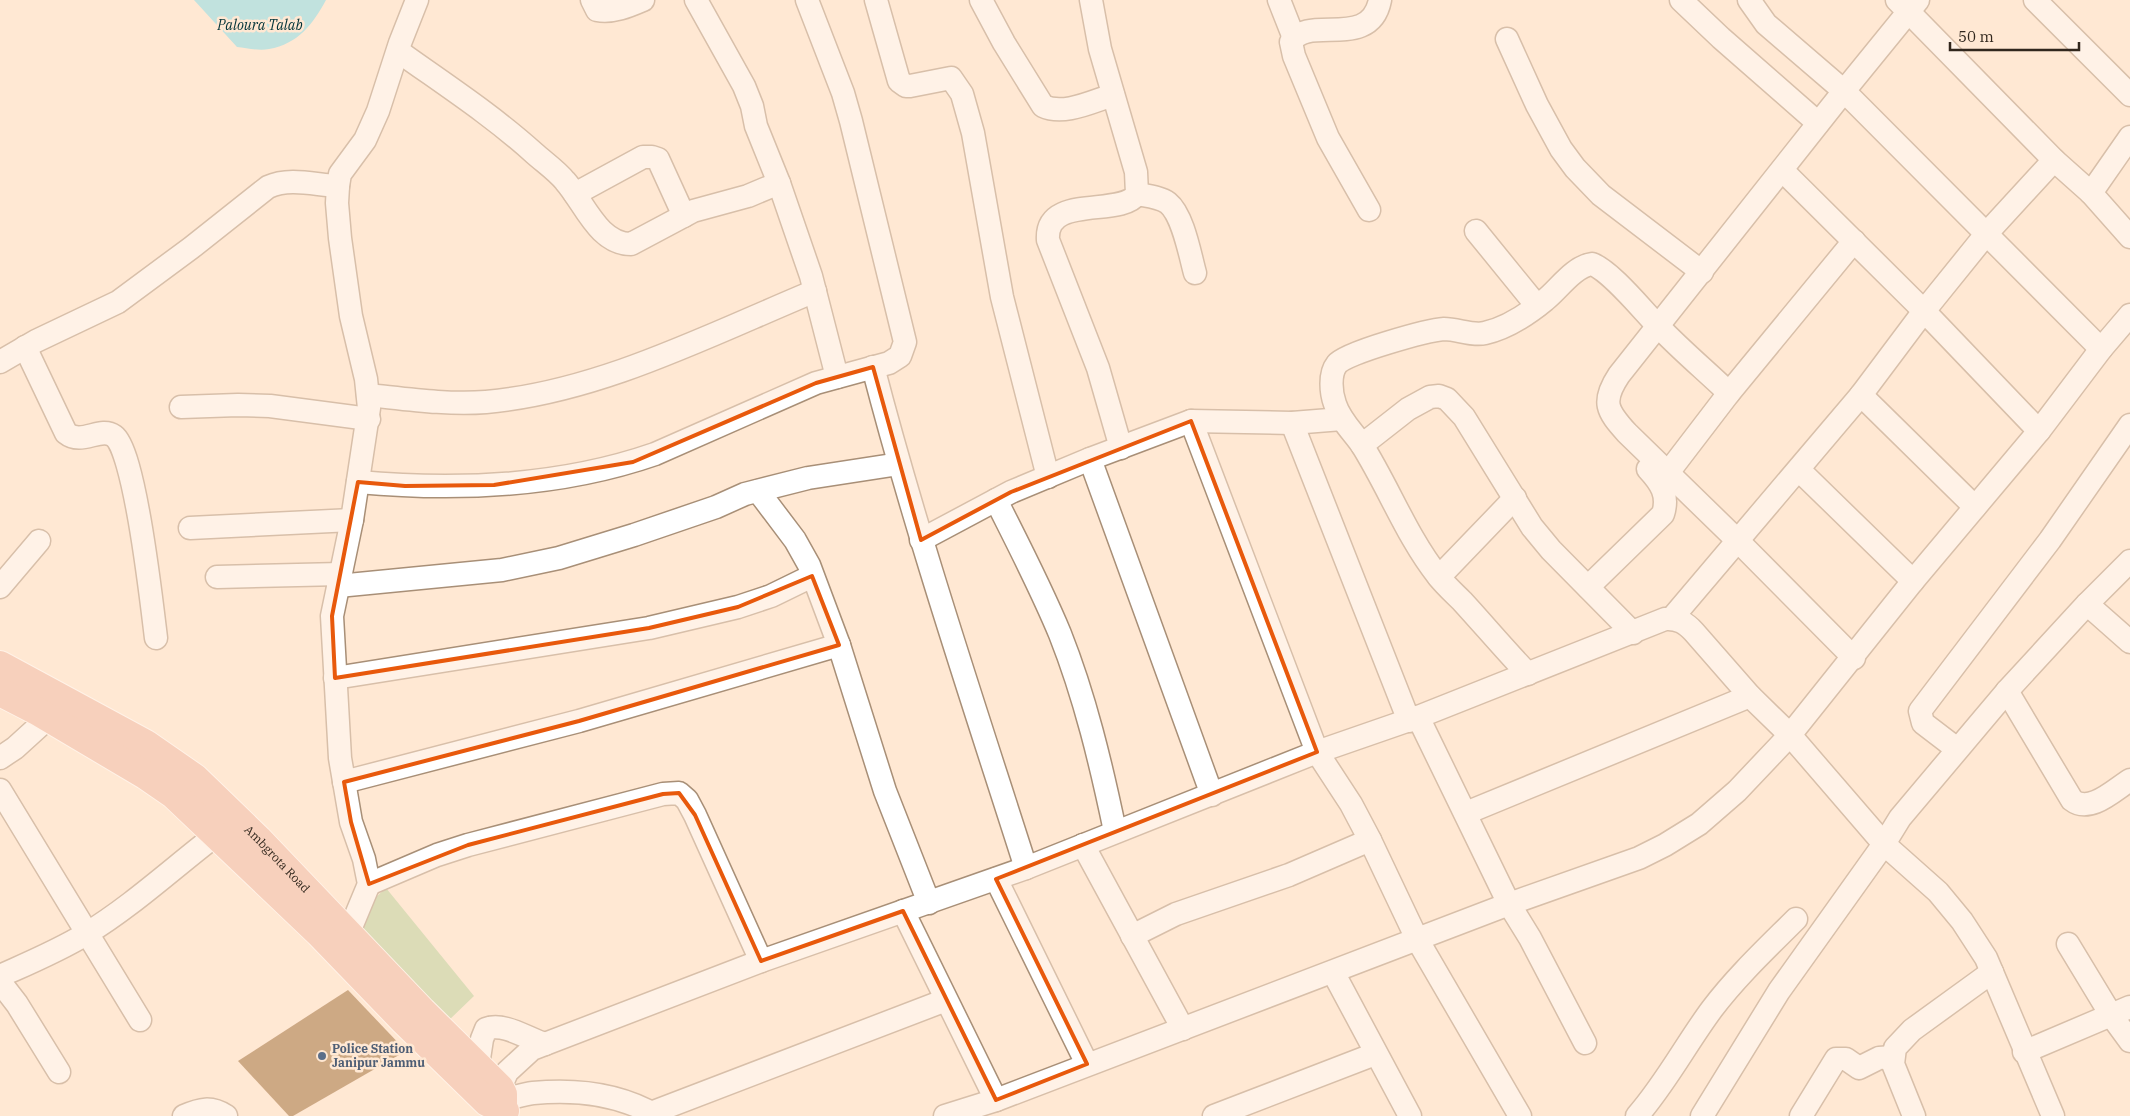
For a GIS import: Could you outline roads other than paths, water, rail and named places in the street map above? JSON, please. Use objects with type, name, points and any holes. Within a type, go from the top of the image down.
[{"type":"main road","name":"Ambgrota Road","points":[[0,665],[79,706],[146,744],[180,766],[223,804],[349,932],[422,1011],[478,1066],[504,1103]]},
{"type":"main road","points":[[0,692],[145,775],[174,795],[318,933],[404,1021],[488,1102],[504,1103]]},
{"type":"street","points":[[349,932],[369,884],[367,868],[350,822],[340,758],[332,616],[352,520],[369,419],[368,395],[351,316],[338,220],[338,186],[340,174],[361,146],[378,111],[417,0]]},
{"type":"street","points":[[592,0],[593,6],[597,10],[602,11],[626,7],[643,0]]},
{"type":"street","points":[[696,0],[744,86],[752,106],[759,136],[779,183],[815,290],[837,377]]},
{"type":"street","points":[[876,0],[899,81],[906,86],[910,86],[951,78],[962,94],[973,134],[1002,297],[1048,477]]},
{"type":"street","points":[[981,0],[1043,106],[1050,109],[1071,108],[1113,95]]},
{"type":"street","points":[[1091,0],[1100,49],[1136,172],[1138,194]]},
{"type":"street","points":[[1279,0],[1294,38],[1291,48],[1328,138],[1369,210]]},
{"type":"street","points":[[1294,38],[1306,33],[1360,26],[1371,21],[1376,15],[1380,0]]},
{"type":"street","points":[[1681,0],[1720,38],[1818,123]]},
{"type":"street","points":[[1750,0],[1766,24],[1844,91],[2101,349]]},
{"type":"street","points":[[358,482],[405,486],[494,486],[540,480],[633,462],[816,383],[889,363],[900,356],[905,342],[878,226],[843,93],[812,1]]},
{"type":"street","points":[[2037,1],[2130,95]]},
{"type":"street","points":[[1854,658],[1738,541],[1667,474],[1611,416],[1608,401],[1613,385],[1844,91],[1909,4],[2054,160],[2091,193],[2130,237]]},
{"type":"street","points":[[1507,39],[1537,105],[1561,149],[1575,168],[1601,195],[1702,272]]},
{"type":"street","points":[[398,51],[488,114],[565,180],[600,230],[621,244],[630,244],[693,211],[748,196],[779,183]]},
{"type":"street","points":[[2091,193],[2130,137]]},
{"type":"street","points":[[575,194],[643,158],[652,157],[658,159],[684,216]]},
{"type":"street","points":[[1672,618],[1861,395],[1924,311],[1987,233],[2054,160]]},
{"type":"street","points":[[1782,170],[1924,311],[2039,431]]},
{"type":"street","points":[[0,362],[25,347],[118,302],[191,248],[268,187],[278,182],[286,181],[338,186]]},
{"type":"street","points":[[1138,194],[1156,198],[1167,203],[1175,211],[1195,273]]},
{"type":"street","points":[[1121,448],[1098,368],[1082,324],[1052,254],[1047,233],[1050,226],[1063,215],[1080,209],[1129,202],[1138,194]]},
{"type":"street","points":[[1476,232],[1537,306]]},
{"type":"street","points":[[1667,474],[1729,393],[1854,241]]},
{"type":"street","points":[[1528,674],[1439,578],[1415,541],[1362,445],[1342,419],[1335,405],[1333,373],[1338,362],[1351,356],[1430,331],[1446,329],[1471,334],[1484,334],[1516,321],[1537,306],[1578,270],[1592,264],[1618,284],[1658,326],[1729,393]]},
{"type":"street","points":[[368,395],[453,402],[483,402],[551,391],[604,376],[682,346],[815,290]]},
{"type":"street","points":[[945,1116],[996,1100],[1509,904],[1639,858],[1665,845],[1699,824],[1737,791],[1790,735],[1854,658],[1913,581],[2039,431],[2101,349],[2130,315]]},
{"type":"street","points":[[25,347],[66,433],[76,438],[108,434],[114,436],[118,442],[137,502],[156,638]]},
{"type":"street","points":[[874,367],[898,464],[921,540],[1026,868]]},
{"type":"street","points":[[1861,395],[1975,507]]},
{"type":"street","points":[[1362,445],[1408,409],[1430,396],[1447,398],[1464,417],[1532,527],[1551,550],[1633,633]]},
{"type":"street","points":[[181,407],[278,406],[369,419]]},
{"type":"street","points":[[1588,587],[1658,520],[1663,514],[1666,505],[1666,495],[1662,486],[1650,471],[1593,417]]},
{"type":"street","points":[[921,540],[996,500],[1048,477],[1090,459],[1190,422],[1292,423],[1342,419]]},
{"type":"street","points":[[1190,422],[1317,752],[1351,804],[1417,939],[1520,1116]]},
{"type":"street","points":[[1292,423],[1414,719],[1466,813],[1509,904],[1530,938],[1585,1043]]},
{"type":"street","points":[[1957,750],[1922,723],[1920,711],[2050,540],[2130,425]]},
{"type":"street","points":[[1090,459],[1212,795]]},
{"type":"street","points":[[217,577],[340,580],[502,570],[559,558],[634,535],[758,490],[808,478],[898,464]]},
{"type":"street","points":[[1798,470],[1913,581]]},
{"type":"street","points":[[758,490],[795,540],[812,576],[839,645],[885,791],[929,903]]},
{"type":"street","points":[[1439,578],[1515,498]]},
{"type":"street","points":[[996,500],[1046,600],[1060,636],[1097,749],[1115,831]]},
{"type":"street","points":[[190,528],[352,520]]},
{"type":"street","points":[[0,587],[39,541]]},
{"type":"street","points":[[1702,1116],[1778,991],[1884,844],[1900,818],[2007,691],[2087,604],[2130,561]]},
{"type":"street","points":[[335,678],[657,626],[738,607],[771,596],[812,576]]},
{"type":"street","points":[[2087,604],[2130,642]]},
{"type":"street","points":[[946,1000],[654,1114],[635,1105],[588,1093],[531,1093],[504,1103],[507,1072],[532,1049],[761,961],[1026,868],[1317,752],[1414,719],[1672,618],[1686,624],[1694,632],[1750,696],[1790,735],[1884,844],[1938,892],[1981,948],[2053,1116]]},
{"type":"street","points":[[344,782],[579,721],[839,645]]},
{"type":"street","points":[[2007,691],[2072,800],[2077,804],[2088,805],[2096,802],[2130,780]]},
{"type":"street","points":[[1466,813],[1750,696]]},
{"type":"street","points":[[0,758],[15,748],[48,718]]},
{"type":"street","points":[[0,790],[140,1020]]},
{"type":"street","points":[[369,884],[438,855],[468,845],[663,794],[679,793],[687,800],[695,814],[761,961]]},
{"type":"street","points":[[0,976],[56,951],[87,933],[113,916],[216,835]]},
{"type":"street","points":[[1132,936],[1176,914],[1289,875],[1370,840]]},
{"type":"street","points":[[1083,845],[1183,1029]]},
{"type":"street","points":[[996,879],[1088,1064]]},
{"type":"street","points":[[903,911],[996,1100]]},
{"type":"street","points":[[1637,1116],[1663,1084],[1723,995],[1747,967],[1796,919]]},
{"type":"street","points":[[2068,944],[2120,1011],[2130,1041]]},
{"type":"street","points":[[1333,972],[1375,1054],[1410,1116]]},
{"type":"street","points":[[1914,1116],[1893,1064],[1892,1057],[1895,1048],[1912,1030],[1992,972]]},
{"type":"street","points":[[0,982],[17,1004],[58,1072]]},
{"type":"street","points":[[2024,1052],[2120,1011]]},
{"type":"street","points":[[478,1066],[482,1039],[486,1029],[491,1027],[511,1031],[545,1044]]},
{"type":"street","points":[[1214,1116],[1375,1054]]},
{"type":"street","points":[[1800,1116],[1836,1059],[1846,1059],[1859,1068],[1879,1058],[1892,1057]]},
{"type":"street","points":[[184,1116],[204,1109],[212,1109],[226,1116]]},
{"type":"water","name":"Paloura Talab","points":[[194,0],[326,0],[304,32],[288,43],[261,50],[237,47]]},
{"type":"place","name":"Police Station Janipur Jammu","points":[[322,1056]]}]
